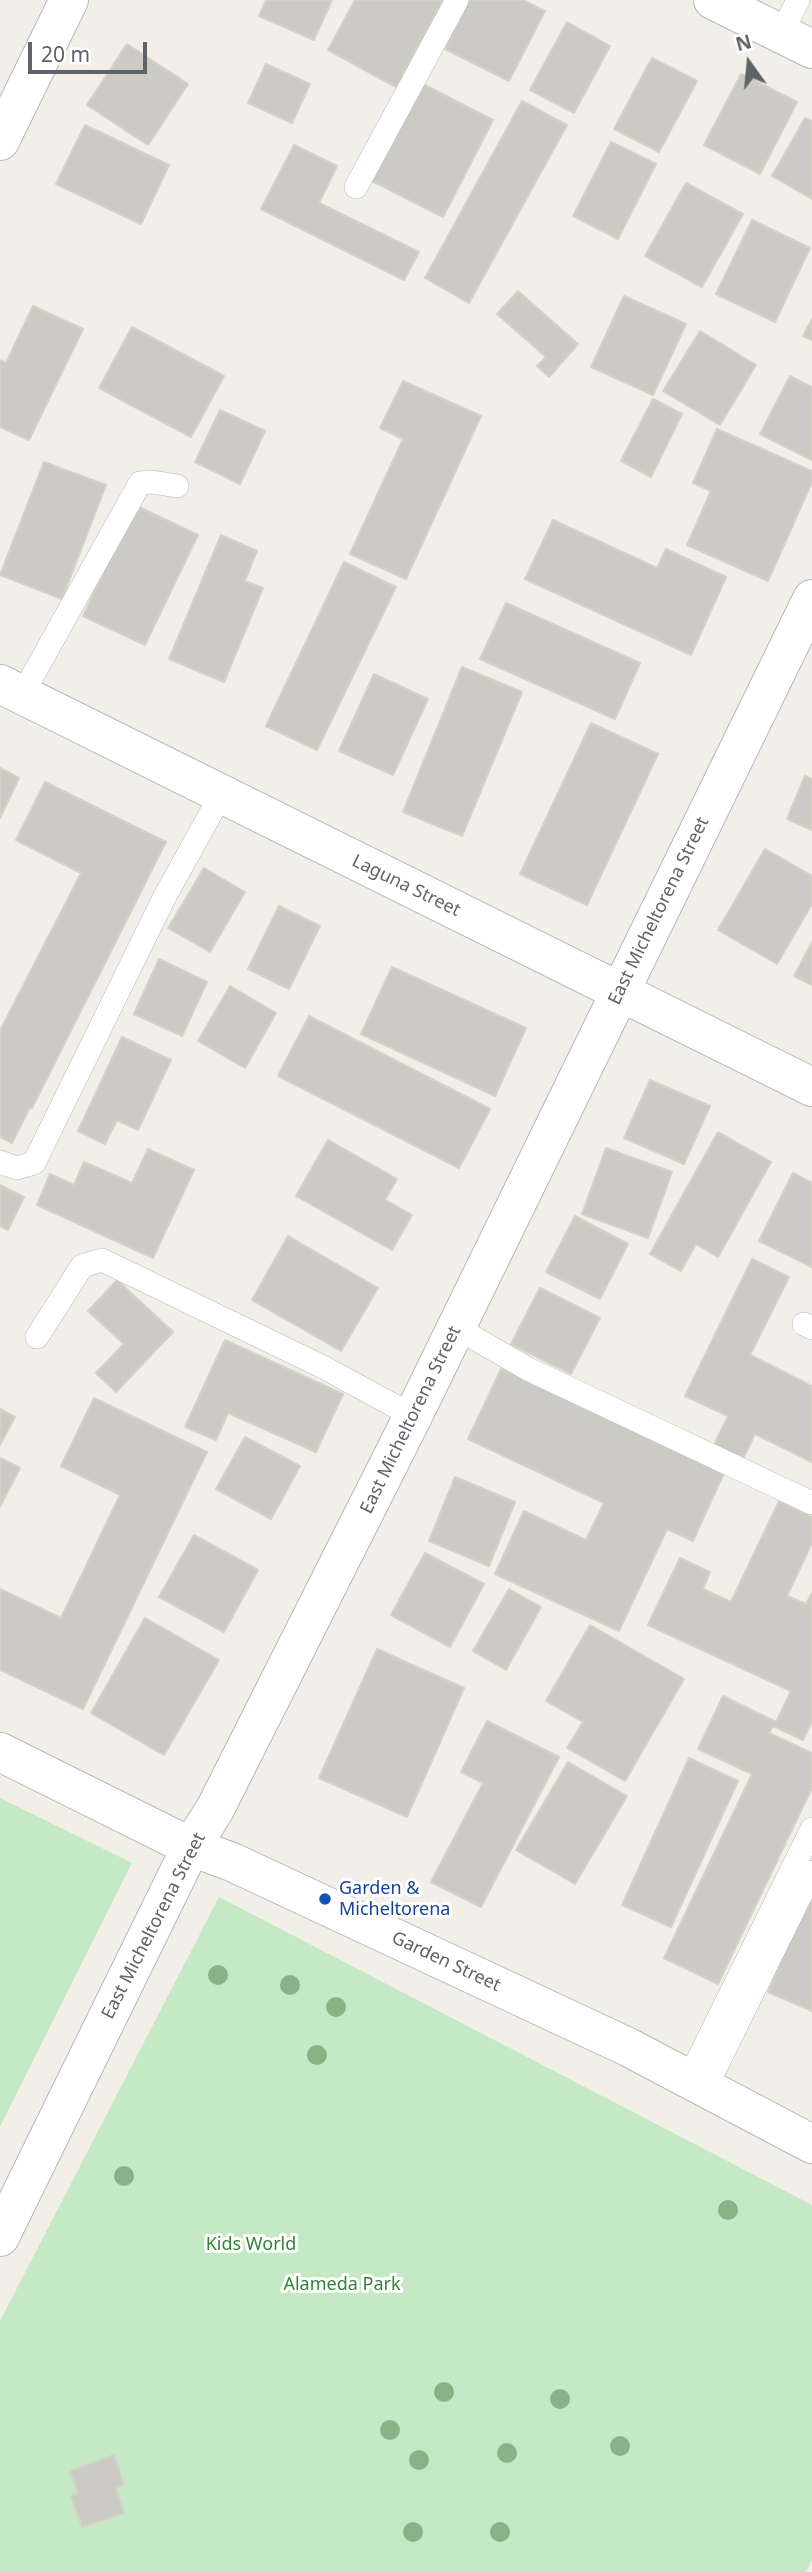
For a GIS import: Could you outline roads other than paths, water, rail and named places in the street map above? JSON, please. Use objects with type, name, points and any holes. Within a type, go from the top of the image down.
[{"type":"street","points":[[0,141],[69,0]]},
{"type":"street","points":[[713,0],[797,42]]},
{"type":"street","name":"East Micheltorena Street","points":[[0,2237],[191,1847],[215,1809],[414,1416],[812,599]]},
{"type":"street","name":"Laguna Street","points":[[11,689],[812,1087]]},
{"type":"street","name":"Garden Street","points":[[0,1752],[191,1847],[232,1862],[628,2047],[812,2144]]},
{"type":"lane","points":[[356,187],[457,0]]},
{"type":"lane","points":[[797,42],[798,0]]},
{"type":"lane","points":[[11,689],[140,483],[177,486]]},
{"type":"lane","points":[[0,1162],[17,1168],[34,1163],[164,898],[221,795]]},
{"type":"lane","points":[[37,1337],[82,1266],[102,1260],[323,1367],[414,1416]]},
{"type":"lane","points":[[457,1328],[528,1369],[812,1503]]},
{"type":"lane","points":[[698,2082],[812,1829]]},
{"type":"lane","points":[[698,2082],[812,1872]]},
{"type":"place","name":"Garden & Micheltorena","points":[[325,1899]]},
{"type":"park label","name":"Kids World","points":[[251,2245]]},
{"type":"park label","name":"Alameda Park","points":[[342,2285]]}]
